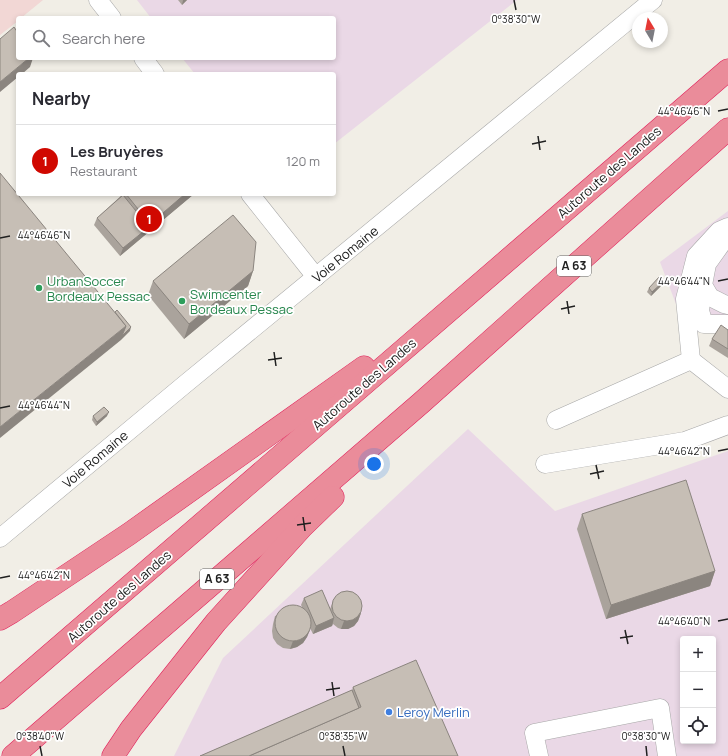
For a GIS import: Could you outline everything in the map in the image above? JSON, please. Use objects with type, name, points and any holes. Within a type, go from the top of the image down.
[{"type":"highway","name":"Autoroute des Landes","points":[[0,698],[728,70]]},
{"type":"highway","name":"A 63","points":[[13,756],[421,403],[728,129]]},
{"type":"highway","points":[[0,619],[130,534],[477,286]]},
{"type":"highway","points":[[113,756],[131,729],[216,622],[302,527],[400,434],[421,403]]},
{"type":"street","points":[[98,0],[110,16]]},
{"type":"street","name":"Voie Romaine","points":[[0,538],[653,0]]},
{"type":"street","points":[[145,60],[154,72]]},
{"type":"street","points":[[252,196],[316,277]]},
{"type":"street","points":[[728,227],[719,231],[696,256],[685,299],[691,360],[728,389]]},
{"type":"street","points":[[728,240],[722,243],[706,264],[700,311],[704,324],[728,324]]},
{"type":"street","points":[[703,285],[710,297],[728,305]]},
{"type":"street","points":[[556,420],[691,360]]},
{"type":"street","points":[[545,464],[684,441],[728,425]]},
{"type":"street","points":[[684,441],[702,442],[728,435]]},
{"type":"street","points":[[539,756],[534,733],[660,708],[667,756]]},
{"type":"shaded area","points":[[0,0],[43,0],[23,16],[16,16],[16,23],[0,35]]},
{"type":"shaded area","points":[[137,0],[517,0],[336,142],[336,72],[193,72],[184,60],[336,60],[336,16],[149,16]]},
{"type":"shaded area","points":[[728,211],[728,329],[687,333],[660,262]]},
{"type":"shaded area","points":[[468,429],[555,511],[728,451],[728,756],[174,756],[223,658]]},
{"type":"building","points":[[14,27],[16,30],[16,60],[27,60],[0,82],[0,39]]},
{"type":"building","name":"UrbanSoccer Bordeaux Pessac","points":[[0,173],[16,192],[16,196],[19,196],[126,326],[0,427]]},
{"type":"building","points":[[122,196],[124,196],[149,227],[123,248],[97,218]]},
{"type":"building","points":[[128,196],[183,196],[150,224]]},
{"type":"building","points":[[233,215],[256,242],[253,271],[189,324],[153,281]]},
{"type":"building","points":[[659,277],[664,281],[652,292],[649,288]]},
{"type":"building","points":[[117,310],[131,327],[122,336],[126,326],[115,312]]},
{"type":"building","points":[[721,325],[728,330],[728,349],[712,339]]},
{"type":"building","points":[[104,407],[109,412],[97,422],[93,416]]},
{"type":"building","points":[[686,480],[715,571],[611,605],[582,514]]},
{"type":"building","points":[[322,590],[334,618],[316,626],[304,598]]},
{"type":"building","points":[[347,591],[358,595],[362,606],[358,617],[347,621],[336,617],[332,606],[336,595]]},
{"type":"building","points":[[297,605],[306,610],[310,616],[310,630],[306,636],[297,641],[289,641],[280,636],[276,630],[275,619],[280,610],[286,606]]},
{"type":"building","name":"Leroy Merlin","points":[[416,660],[458,756],[249,756],[361,707],[353,687]]},
{"type":"building","points":[[352,690],[359,708],[249,756],[200,756]]},
{"type":"place","name":"Les Bruyères","points":[[149,219]]},
{"type":"place","name":"UrbanSoccer Bordeaux Pessac","points":[[39,288]]},
{"type":"place","name":"Swimcenter Bordeaux Pessac","points":[[182,301]]},
{"type":"place","name":"Leroy Merlin","points":[[389,712]]}]
